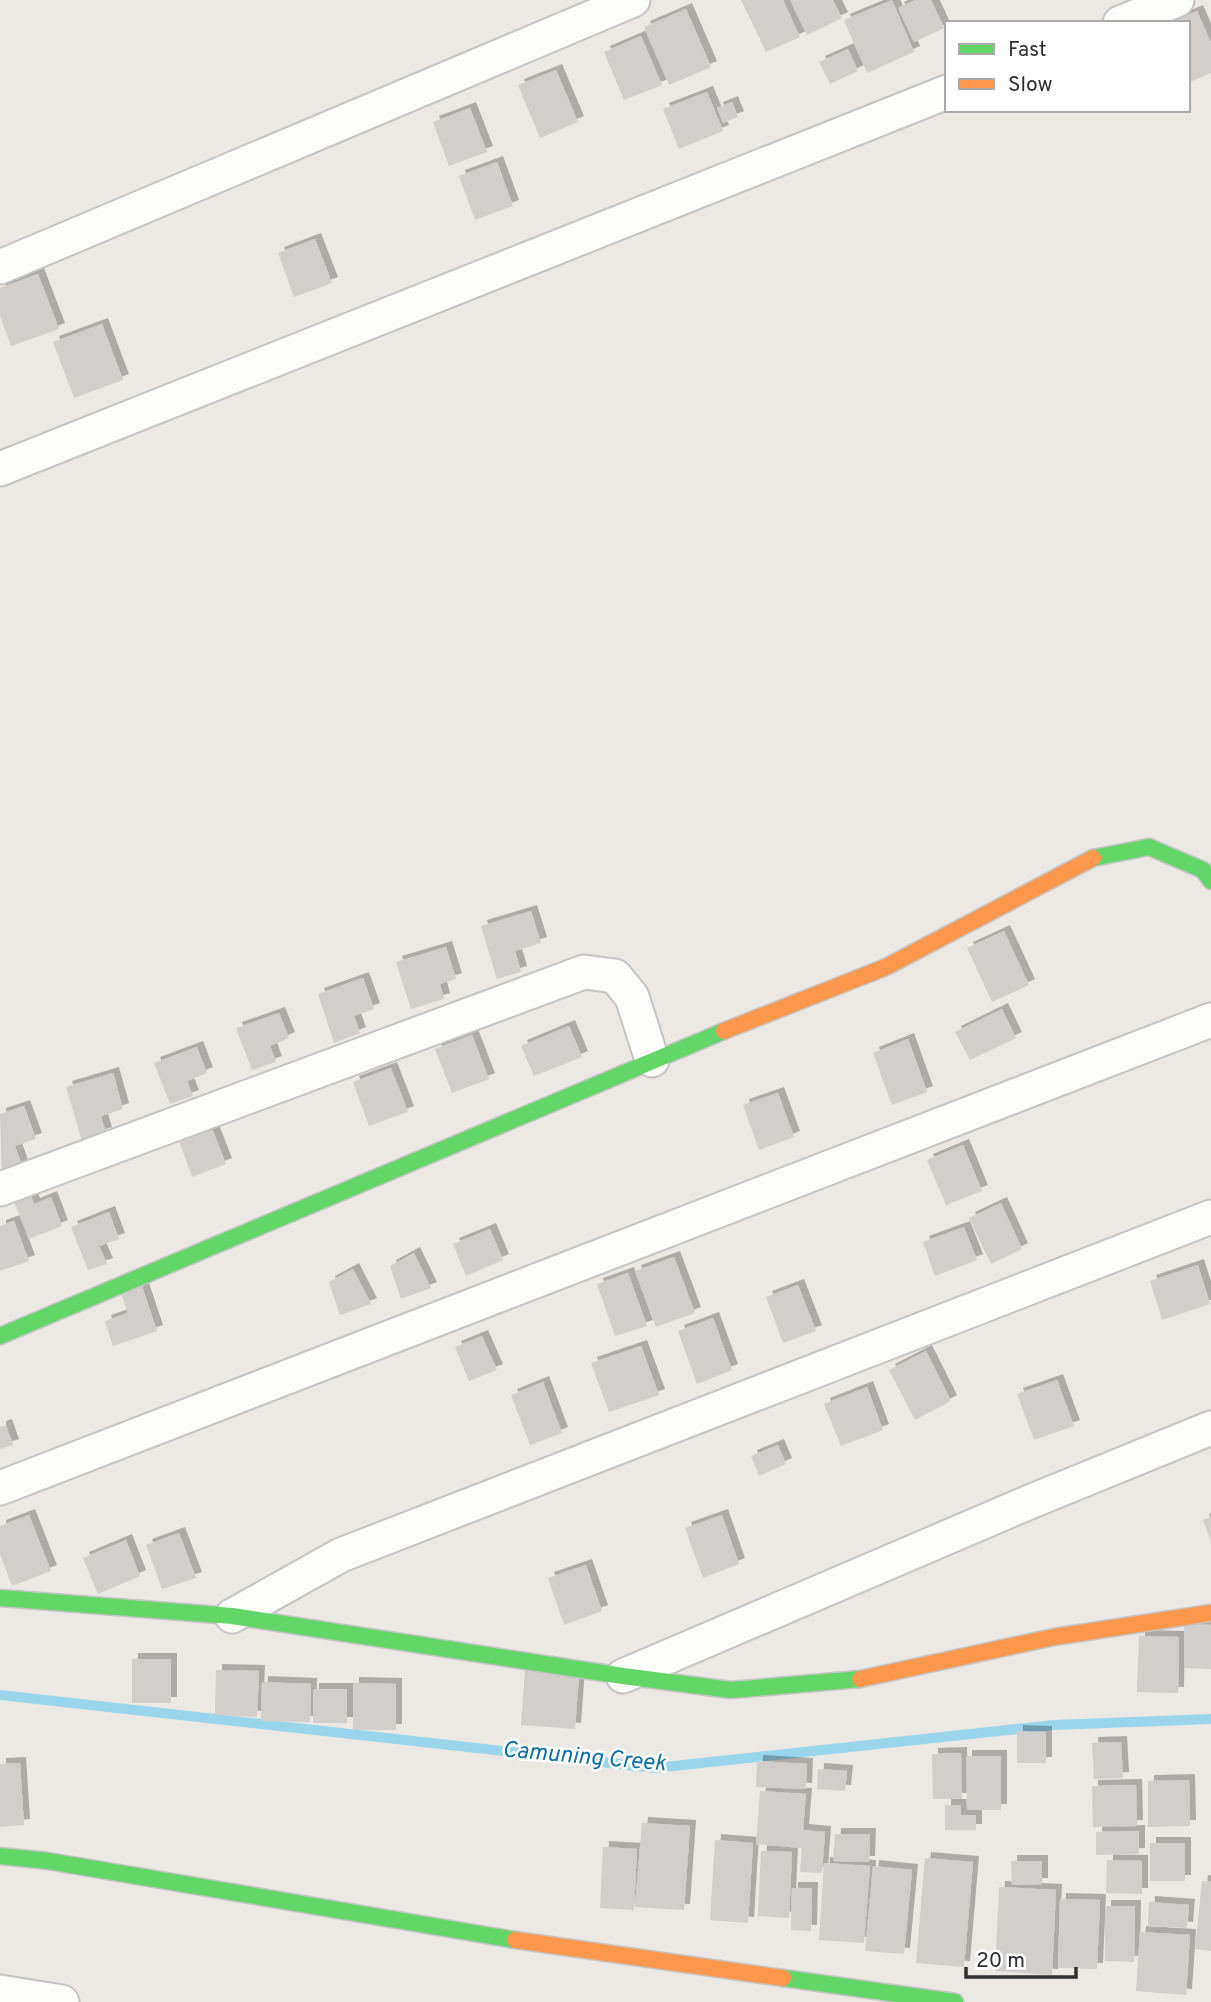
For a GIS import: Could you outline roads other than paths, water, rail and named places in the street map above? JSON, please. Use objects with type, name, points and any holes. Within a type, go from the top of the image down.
[{"type":"street","points":[[0,267],[633,0]]},
{"type":"street","points":[[1125,21],[1177,0]]},
{"type":"street","points":[[0,469],[945,93]]},
{"type":"street","points":[[0,1336],[652,1060],[886,967],[1096,857],[1149,847],[1203,870],[1211,881]]},
{"type":"street","points":[[0,1189],[584,972],[615,976],[632,997],[652,1060]]},
{"type":"street","points":[[0,1488],[1211,1020]]},
{"type":"street","points":[[232,1616],[341,1555],[1211,1217]]},
{"type":"street","points":[[624,1676],[1211,1427]]},
{"type":"street","points":[[0,1598],[232,1616],[731,1690],[869,1678],[1054,1636],[1211,1613]]},
{"type":"street","points":[[0,1856],[48,1861],[535,1943],[955,2002]]},
{"type":"street","points":[[0,1992],[62,2002]]},
{"type":"waterway","name":"Camuning Creek","points":[[0,1695],[655,1768],[1054,1725],[1211,1719]]}]
